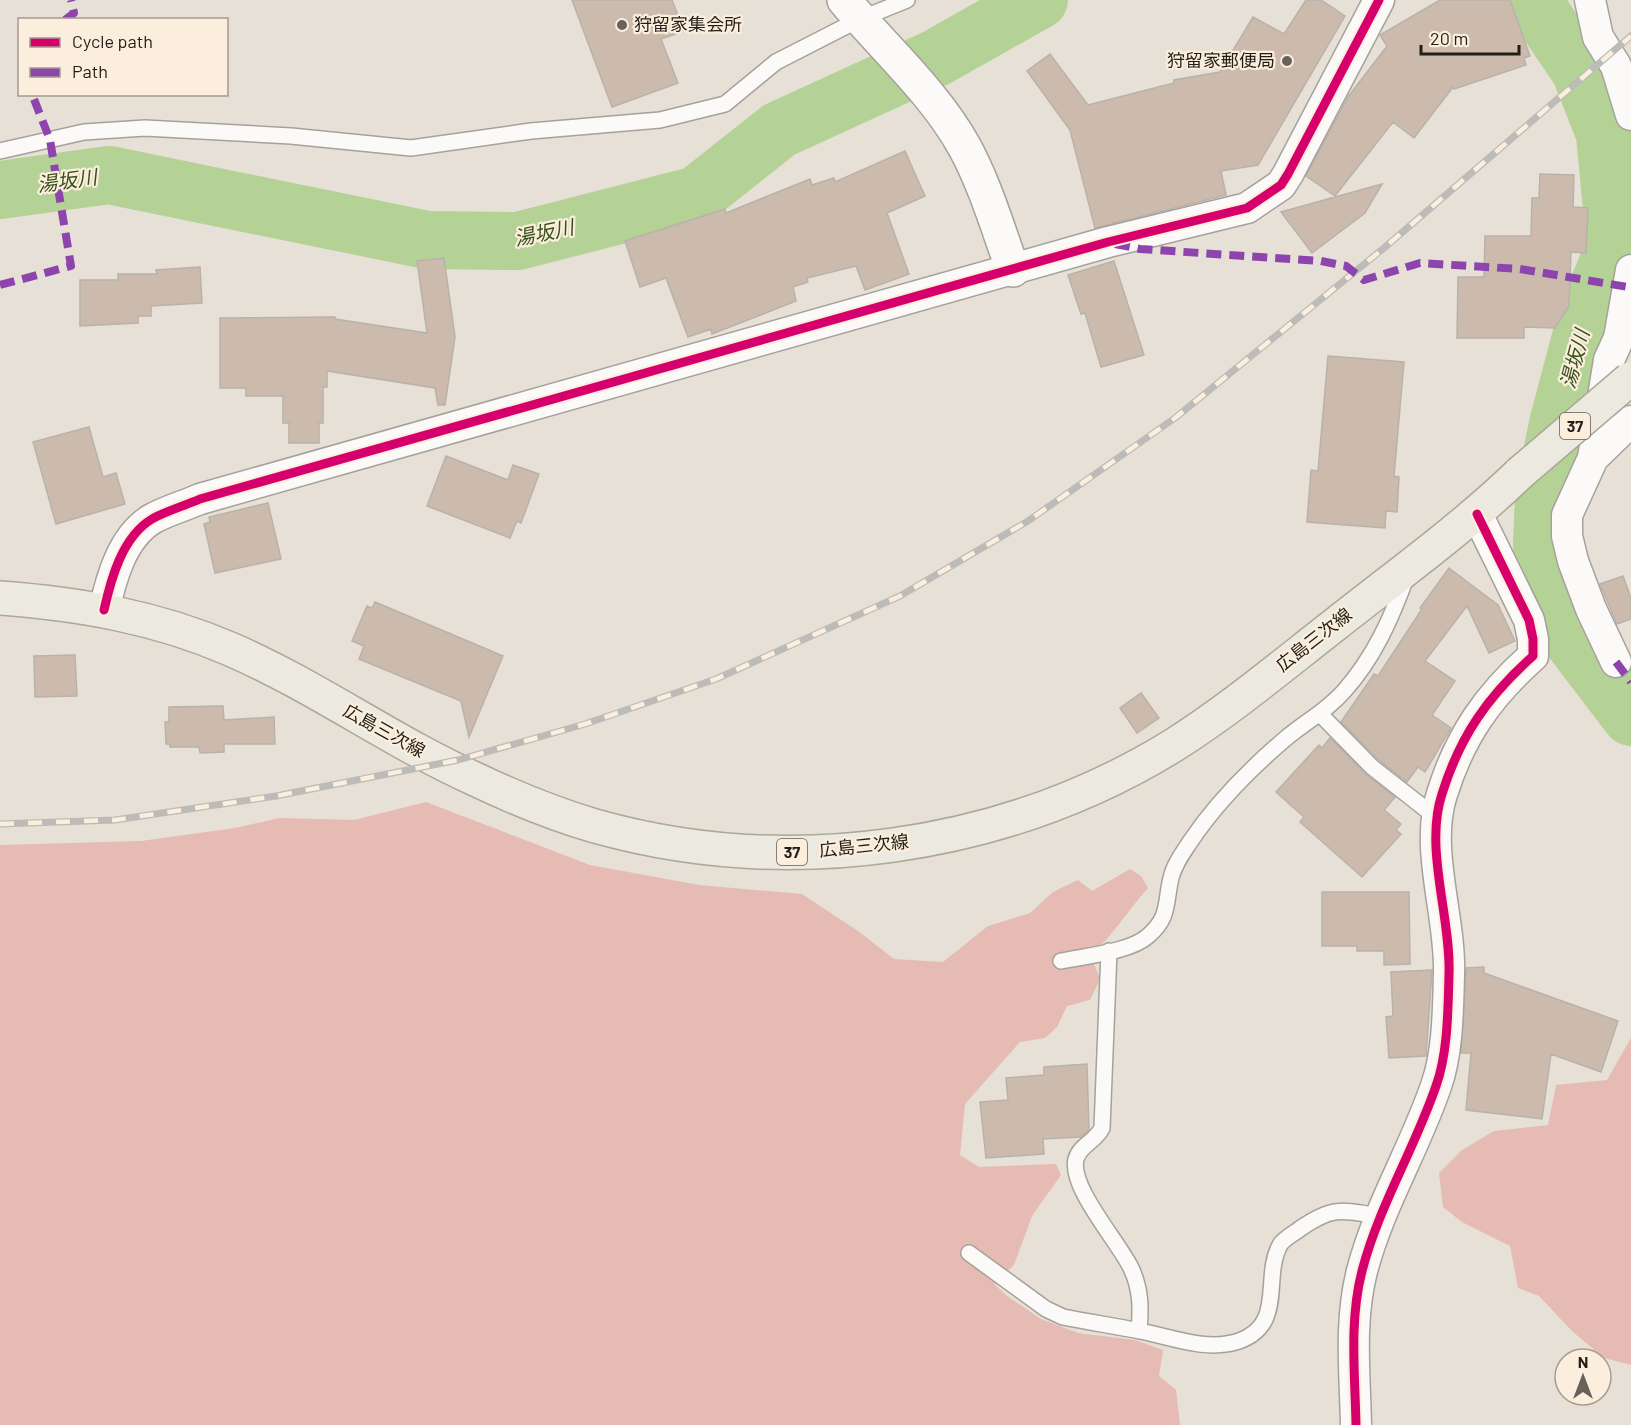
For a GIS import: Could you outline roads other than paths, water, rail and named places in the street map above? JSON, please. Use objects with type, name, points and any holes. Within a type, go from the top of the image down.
[{"type":"main road","name":"広島三次線","points":[[0,598],[60,603],[104,610],[176,628],[232,650],[456,771],[535,806],[596,826],[669,842],[743,851],[818,852],[893,846],[966,832],[1038,810],[1107,781],[1173,745],[1234,703],[1477,513],[1520,473],[1631,379]]},
{"type":"street","points":[[104,610],[114,567],[138,532],[150,520],[200,499],[1154,230],[1247,208],[1281,185],[1288,174],[1379,0]]},
{"type":"street","points":[[1590,0],[1598,37],[1616,66],[1631,115]]},
{"type":"street","points":[[857,16],[939,108],[964,146],[986,196],[1013,270]]},
{"type":"street","points":[[1616,662],[1591,609],[1573,561],[1567,536],[1567,515],[1593,458],[1609,360],[1618,338],[1630,281]]},
{"type":"street","points":[[1593,458],[1631,421]]},
{"type":"street","points":[[1356,1425],[1354,1319],[1362,1274],[1379,1216],[1437,1085],[1444,1041],[1449,972],[1438,856],[1437,818],[1441,796],[1455,758],[1484,706],[1503,683],[1533,656],[1533,639],[1529,620],[1477,513]]},
{"type":"lane","points":[[0,151],[84,132],[145,128],[291,136],[411,148],[531,131],[660,120],[725,104],[776,62],[857,16],[907,0]]},
{"type":"lane","points":[[1061,961],[1109,951],[1146,938],[1158,925],[1167,908],[1170,880],[1175,865],[1215,807],[1286,739],[1320,714],[1345,691],[1370,657],[1389,622],[1411,565]]},
{"type":"lane","points":[[1320,714],[1372,767],[1437,818]]},
{"type":"lane","points":[[1109,951],[1102,1128],[1097,1138],[1083,1147],[1077,1157],[1075,1172],[1086,1196],[1131,1268],[1142,1301],[1139,1331]]},
{"type":"lane","points":[[969,1253],[1055,1313],[1194,1343],[1221,1344],[1240,1340],[1265,1321],[1271,1306],[1274,1267],[1280,1244],[1320,1215],[1338,1210],[1379,1216]]},
{"type":"waterway","name":"湯坂川","points":[[0,190],[109,175],[427,240],[518,241],[697,195],[779,130],[936,58],[1039,0]]},
{"type":"waterway","name":"湯坂川","points":[[1532,0],[1580,70],[1605,134],[1614,230],[1610,259],[1588,311],[1558,424],[1544,494],[1542,545],[1545,565],[1573,641],[1631,717]]},
{"type":"railway","points":[[0,824],[115,820],[276,796],[458,760],[585,724],[716,679],[900,596],[1028,521],[1175,418],[1384,248],[1631,36]]},
{"type":"place","name":"狩留家集会所","points":[[622,25]]},
{"type":"place","name":"狩留家郵便局","points":[[1287,61]]}]
